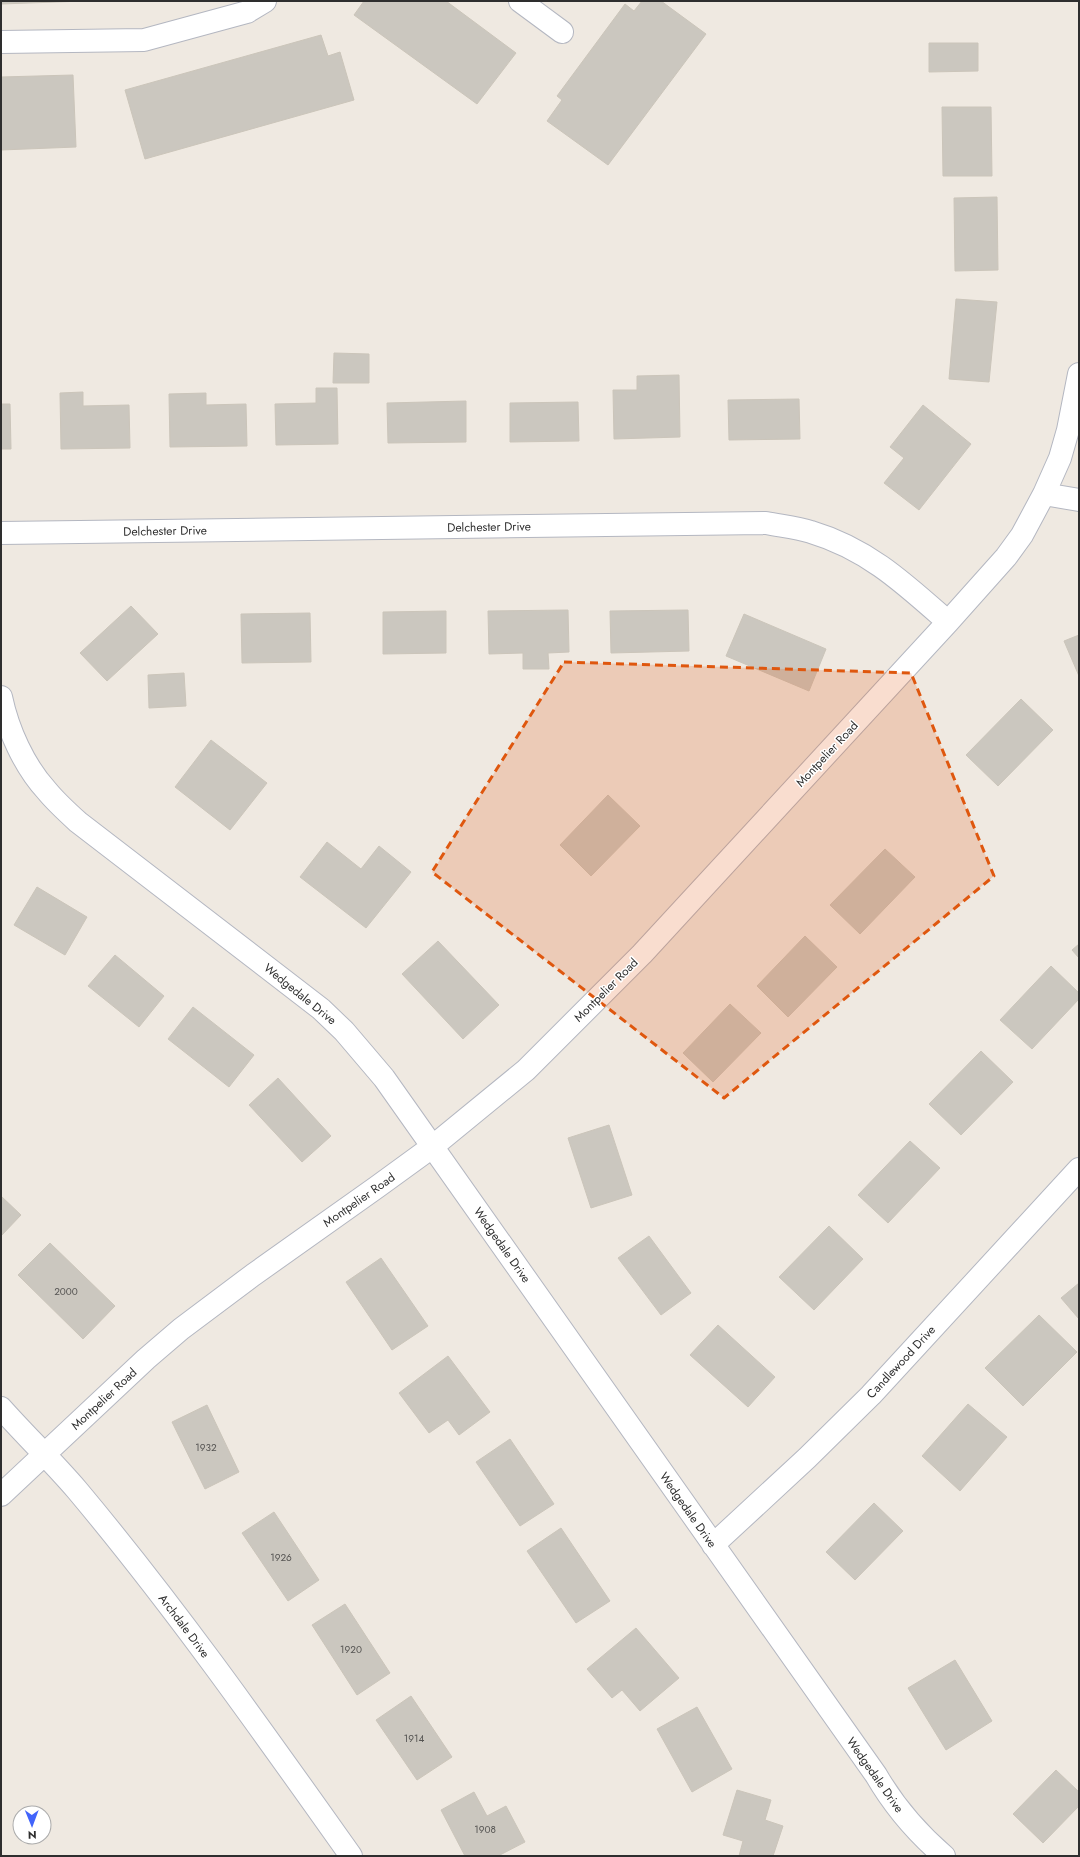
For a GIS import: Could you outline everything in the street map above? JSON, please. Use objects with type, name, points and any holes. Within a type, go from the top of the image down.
[{"type":"street","points":[[1,42],[144,40],[248,12],[265,1]]},
{"type":"street","points":[[520,1],[562,32]]},
{"type":"street","name":"Montpelier Road","points":[[1,1495],[146,1359],[181,1329],[253,1275],[378,1188],[432,1147],[526,1070],[642,954],[1006,557],[1022,535],[1044,494],[1060,458],[1068,430],[1079,374]]},
{"type":"street","points":[[1044,494],[1079,500]]},
{"type":"street","name":"Delchester Drive","points":[[1,533],[766,524],[810,531],[853,548],[891,572],[948,622]]},
{"type":"street","name":"Wedgedale Drive","points":[[1,697],[4,713],[12,734],[33,773],[46,791],[78,822],[321,1009],[344,1031],[384,1078],[876,1775],[888,1795],[919,1834],[944,1856]]},
{"type":"street","name":"Candlewood Drive","points":[[712,1544],[807,1458],[871,1395],[1079,1169]]},
{"type":"street","name":"Archdale Drive","points":[[1,1408],[76,1490],[138,1564],[247,1710],[351,1856]]},
{"type":"highlighted area","points":[[564,662],[911,673],[994,876],[724,1098],[432,872]]},
{"type":"building","points":[[1,1],[84,1],[1,4]]},
{"type":"building","points":[[364,1],[446,1],[516,53],[477,104],[354,15]]},
{"type":"building","points":[[642,1],[661,1],[706,34],[608,165],[547,121],[562,100],[557,96],[625,4],[634,11]]},
{"type":"building","points":[[321,35],[328,56],[340,52],[354,100],[145,159],[125,90]]},
{"type":"building","points":[[929,43],[978,43],[978,71],[929,72]]},
{"type":"building","points":[[73,75],[76,147],[1,150],[1,77]]},
{"type":"building","points":[[942,107],[991,107],[992,176],[943,176]]},
{"type":"building","points":[[997,197],[998,270],[955,271],[954,198]]},
{"type":"building","points":[[956,299],[997,302],[989,382],[949,379]]},
{"type":"building","points":[[334,353],[369,354],[369,383],[333,383]]},
{"type":"building","points":[[679,375],[680,437],[614,439],[613,390],[637,390],[637,376]]},
{"type":"building","points":[[316,388],[337,388],[338,444],[276,445],[275,404],[316,403]]},
{"type":"building","points":[[83,392],[83,406],[129,405],[130,448],[61,449],[60,393]]},
{"type":"building","points":[[206,393],[206,405],[246,404],[247,446],[170,447],[169,394]]},
{"type":"building","points":[[799,399],[800,439],[729,440],[728,400]]},
{"type":"building","points":[[466,401],[466,442],[388,443],[387,403]]},
{"type":"building","points":[[578,402],[579,441],[510,442],[510,403]]},
{"type":"building","points":[[1,404],[10,404],[11,449],[1,449]]},
{"type":"building","points":[[923,405],[971,444],[919,510],[884,483],[904,458],[890,447]]},
{"type":"building","points":[[131,606],[158,634],[107,681],[80,653]]},
{"type":"building","points":[[568,610],[569,652],[548,653],[549,669],[523,669],[523,653],[489,654],[488,611]]},
{"type":"building","points":[[688,610],[689,651],[611,653],[610,611]]},
{"type":"building","points":[[446,611],[446,653],[383,654],[383,612]]},
{"type":"building","points":[[310,613],[311,662],[242,663],[241,614]]},
{"type":"building","points":[[744,614],[826,649],[809,691],[726,656]]},
{"type":"building","points":[[1079,635],[1079,676],[1064,641]]},
{"type":"building","points":[[184,673],[186,706],[149,708],[148,675]]},
{"type":"building","points":[[1021,699],[1053,730],[998,786],[966,755]]},
{"type":"building","points":[[211,740],[267,783],[230,830],[175,787]]},
{"type":"building","points":[[608,795],[640,826],[591,876],[560,845]]},
{"type":"building","points":[[327,842],[361,869],[379,846],[411,872],[366,928],[300,877]]},
{"type":"building","points":[[885,849],[915,877],[860,934],[830,905]]},
{"type":"building","points":[[37,887],[87,917],[65,955],[14,925]]},
{"type":"building","points":[[805,936],[837,967],[788,1017],[757,986]]},
{"type":"building","points":[[438,941],[499,1005],[463,1039],[402,974]]},
{"type":"building","points":[[1079,944],[1079,958],[1072,950]]},
{"type":"building","points":[[115,955],[164,996],[139,1027],[88,986]]},
{"type":"building","points":[[1051,966],[1079,993],[1079,999],[1032,1049],[1000,1020]]},
{"type":"building","points":[[730,1004],[761,1033],[713,1082],[683,1053]]},
{"type":"building","points":[[193,1007],[254,1055],[229,1087],[168,1039]]},
{"type":"building","points":[[981,1051],[1013,1082],[961,1135],[929,1104]]},
{"type":"building","points":[[278,1078],[331,1136],[302,1162],[249,1105]]},
{"type":"building","points":[[609,1125],[632,1195],[591,1208],[568,1138]]},
{"type":"building","points":[[910,1141],[940,1168],[888,1223],[858,1195]]},
{"type":"building","points":[[1,1196],[21,1215],[1,1236]]},
{"type":"building","points":[[829,1226],[863,1259],[814,1310],[779,1277]]},
{"type":"building","points":[[649,1236],[691,1293],[661,1315],[618,1258]]},
{"type":"building","points":[[50,1243],[115,1306],[83,1339],[18,1275]]},
{"type":"building","points":[[381,1258],[428,1326],[392,1350],[346,1282]]},
{"type":"building","points":[[1079,1283],[1079,1319],[1061,1298]]},
{"type":"building","points":[[1039,1315],[1077,1352],[1023,1406],[985,1368]]},
{"type":"building","points":[[718,1325],[775,1377],[748,1407],[690,1355]]},
{"type":"building","points":[[448,1356],[490,1412],[459,1435],[448,1420],[429,1433],[399,1393]]},
{"type":"building","points":[[968,1404],[1007,1437],[960,1491],[922,1456]]},
{"type":"building","points":[[207,1405],[239,1472],[205,1489],[172,1422]]},
{"type":"building","points":[[510,1439],[554,1504],[520,1526],[476,1462]]},
{"type":"building","points":[[874,1503],[903,1531],[855,1580],[826,1552]]},
{"type":"building","points":[[274,1512],[319,1580],[288,1601],[242,1533]]},
{"type":"building","points":[[561,1528],[610,1601],[576,1623],[527,1551]]},
{"type":"building","points":[[345,1604],[390,1673],[357,1695],[312,1625]]},
{"type":"building","points":[[636,1628],[679,1678],[640,1711],[622,1690],[612,1698],[587,1669]]},
{"type":"building","points":[[955,1660],[992,1721],[946,1750],[908,1688]]},
{"type":"building","points":[[411,1696],[452,1757],[417,1780],[376,1720]]},
{"type":"building","points":[[697,1707],[732,1769],[692,1792],[657,1729]]},
{"type":"building","points":[[1056,1770],[1079,1792],[1079,1806],[1043,1843],[1013,1814]]},
{"type":"building","points":[[737,1790],[771,1800],[765,1820],[783,1826],[773,1856],[739,1856],[743,1841],[723,1835]]},
{"type":"building","points":[[474,1792],[487,1816],[506,1806],[525,1842],[498,1856],[465,1856],[441,1810]]}]
